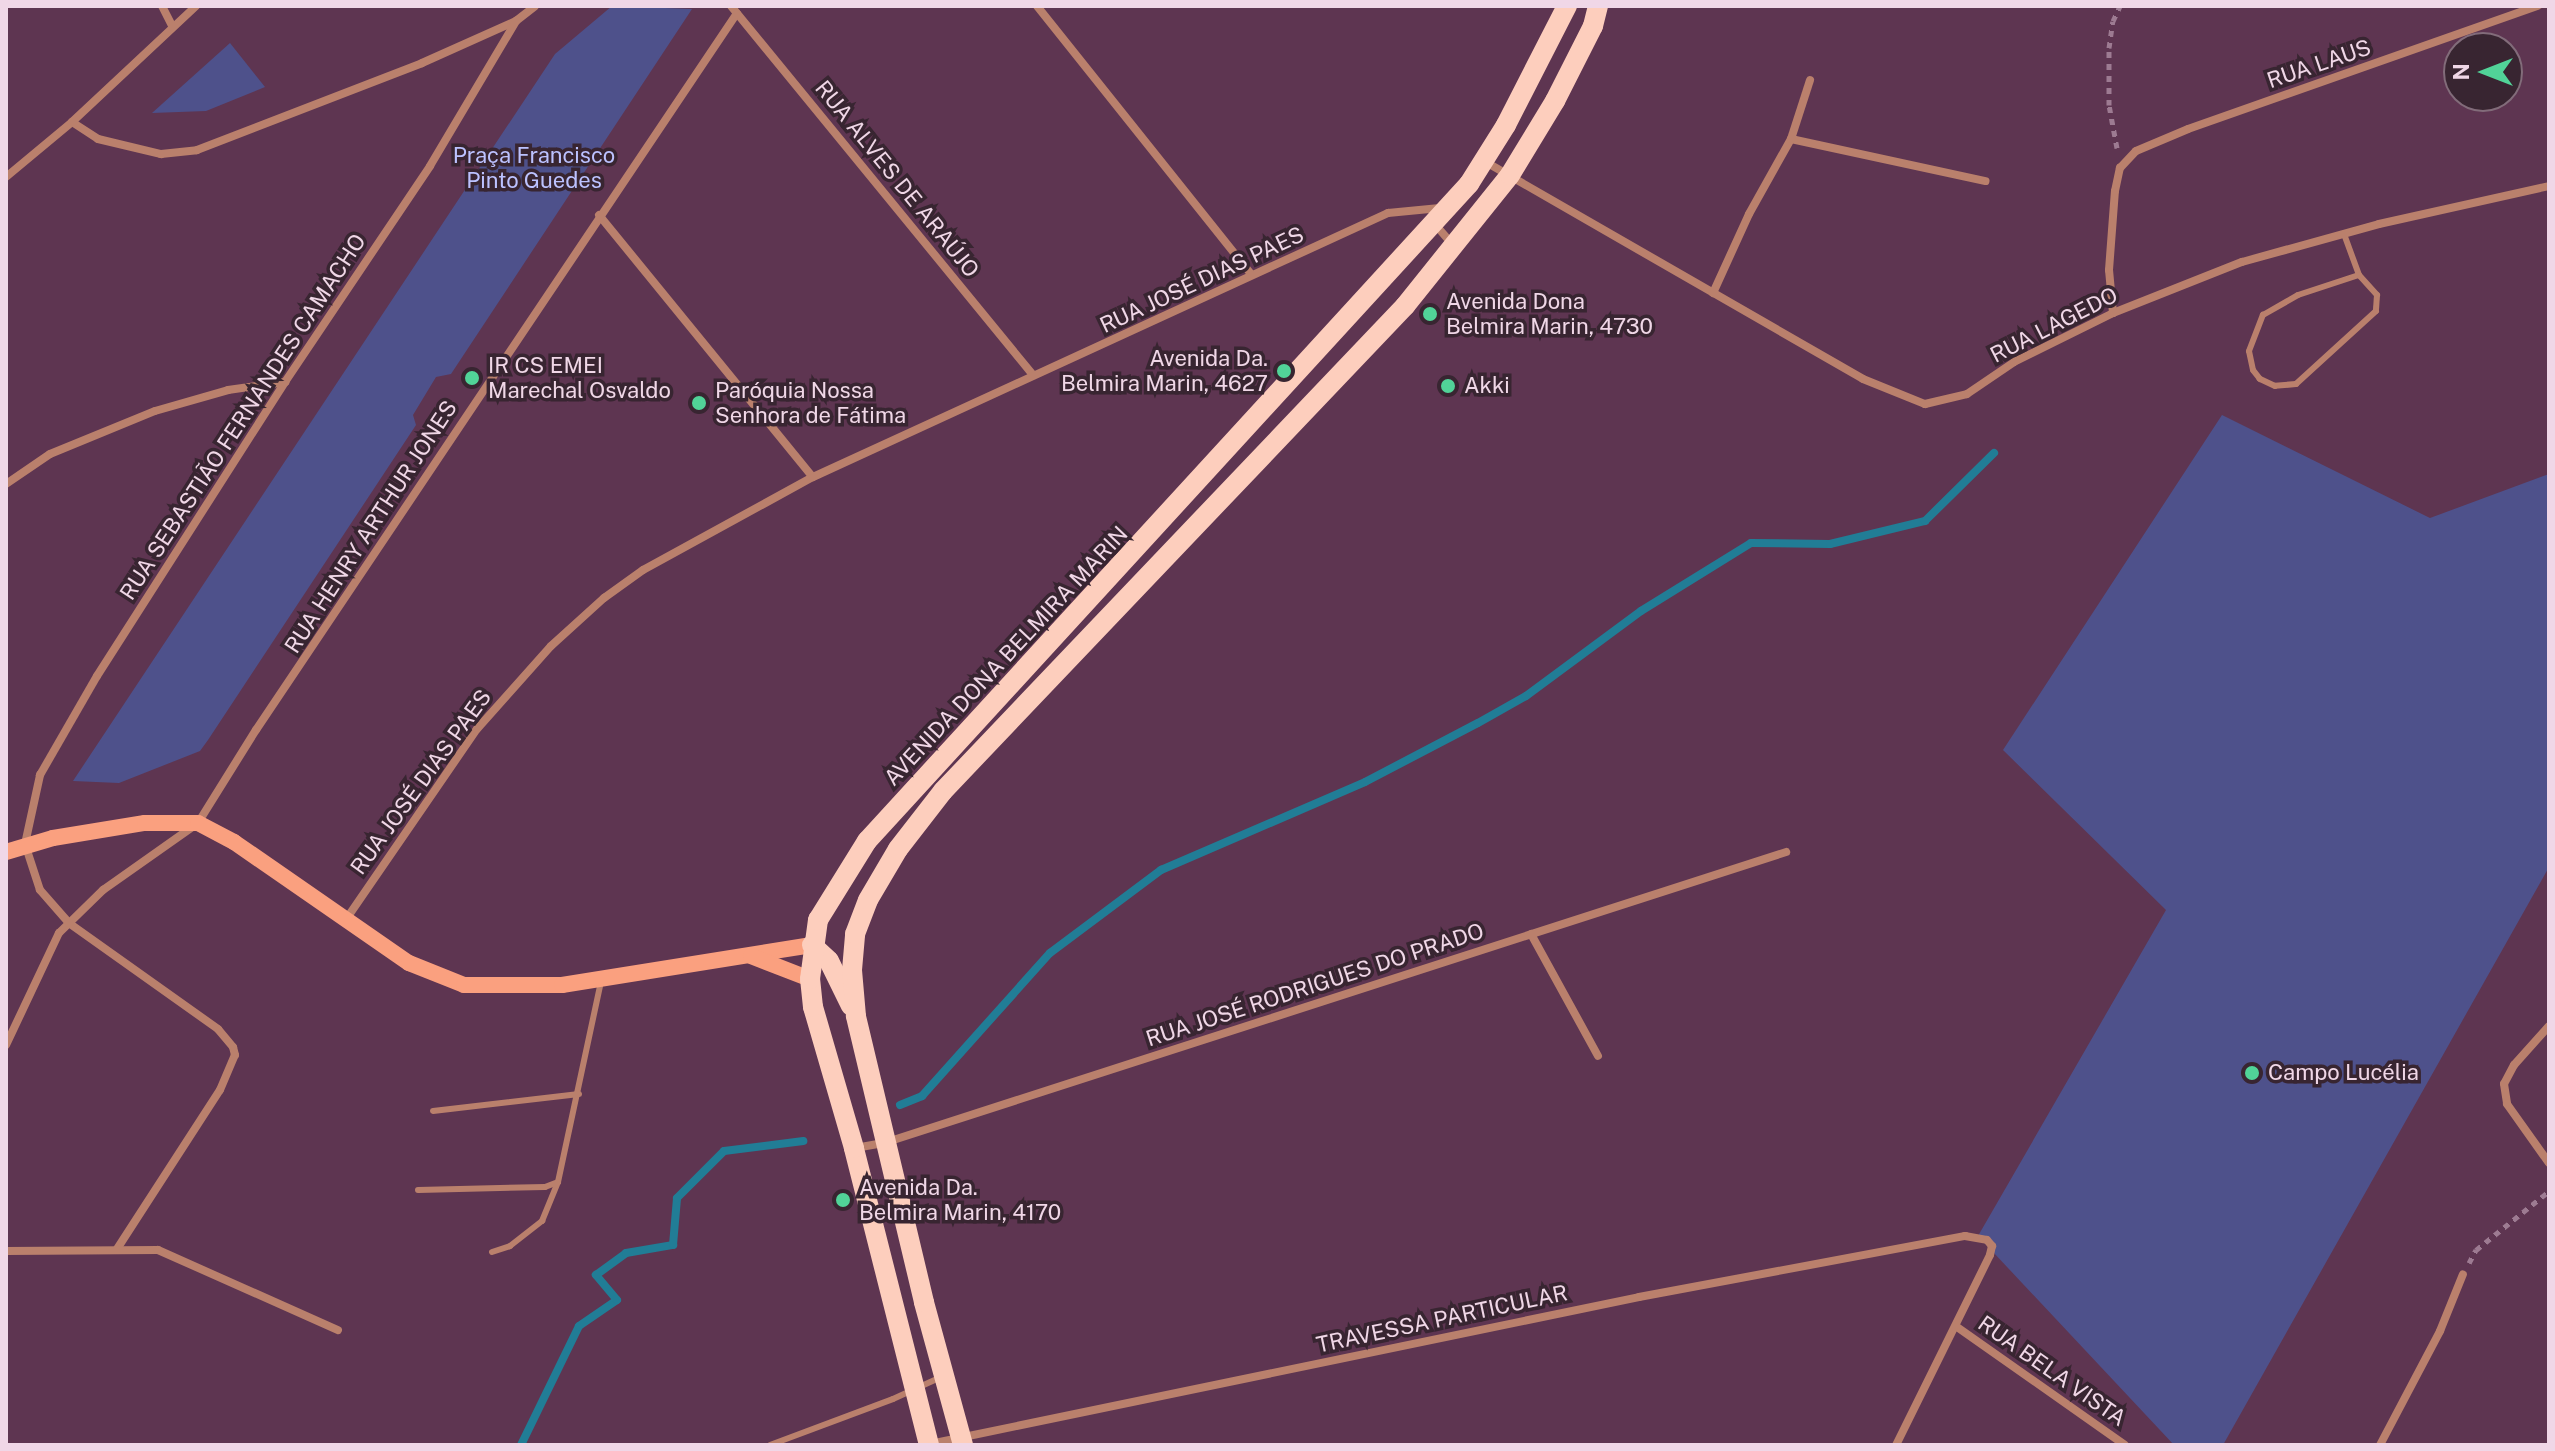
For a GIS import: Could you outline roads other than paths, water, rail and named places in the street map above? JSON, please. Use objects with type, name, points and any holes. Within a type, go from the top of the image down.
[{"type":"main road","name":"AVENIDA DONA BELMIRA MARIN","points":[[929,1445],[854,1148],[813,1007],[810,979],[812,945],[818,920],[867,841],[1442,215],[1484,161],[1567,6]]},
{"type":"main road","name":"AVENIDA DONA BELMIRA MARIN","points":[[962,1441],[884,1143],[856,1016],[852,970],[855,934],[868,900],[898,849],[943,791],[1405,306],[1510,175],[1555,101],[1593,26],[1598,6]]},
{"type":"main road","points":[[6,852],[25,844],[145,823],[198,823],[234,842],[409,963],[442,979],[464,985],[520,987],[602,979],[812,945],[829,961],[856,1016]]},
{"type":"main road","points":[[750,955],[810,979]]},
{"type":"street","points":[[162,6],[172,26]]},
{"type":"street","points":[[6,177],[72,122],[196,6]]},
{"type":"street","points":[[72,122],[98,139],[161,154],[197,150],[422,63],[516,21],[535,6]]},
{"type":"street","points":[[1037,6],[1252,275]]},
{"type":"street","name":"RUA LAUS","points":[[2113,313],[2109,248],[2120,168],[2125,160],[2152,142],[2538,6]]},
{"type":"street","name":"RUA HENRY ARTHUR JONES","points":[[198,823],[734,9]]},
{"type":"street","name":"RUA ALVES DE ARAÚJO","points":[[734,9],[1033,375]]},
{"type":"street","name":"RUA SEBASTIÃO FERNANDES CAMACHO","points":[[25,844],[40,775],[97,676],[285,382],[430,166],[516,21]]},
{"type":"street","points":[[1713,293],[1749,214],[1791,139],[1810,80]]},
{"type":"street","points":[[1791,139],[1986,181]]},
{"type":"street","name":"RUA LAGEDO","points":[[1484,161],[1863,379],[1925,404],[1967,394],[2014,362],[2113,313],[2242,262],[2344,234],[2549,186]]},
{"type":"street","points":[[1415,211],[1442,215],[1452,244]]},
{"type":"street","name":"RUA JOSÉ DIAS PAES","points":[[347,918],[477,729],[551,646],[604,598],[643,570],[813,477],[1388,213],[1415,211],[1442,215]]},
{"type":"street","points":[[599,215],[813,477]]},
{"type":"street","points":[[6,484],[50,454],[155,411],[205,395],[285,382]]},
{"type":"street","points":[[6,1045],[48,951],[69,923],[103,890],[198,823]]},
{"type":"street","points":[[25,844],[40,890],[69,923],[218,1029],[233,1047],[235,1055],[220,1090],[117,1249]]},
{"type":"street","name":"RUA JOSÉ RODRIGUES DO PRADO","points":[[854,1148],[884,1143],[1786,852]]},
{"type":"street","points":[[1531,934],[1598,1056]]},
{"type":"street","points":[[2549,1026],[2514,1065],[2504,1084],[2507,1104],[2549,1163]]},
{"type":"street","name":"TRAVESSA PARTICULAR","points":[[929,1445],[962,1441],[1639,1297],[1978,1236],[1992,1246],[1957,1327]]},
{"type":"street","points":[[6,1251],[158,1250],[338,1330]]},
{"type":"street","points":[[2380,1445],[2440,1331],[2463,1274]]},
{"type":"street","points":[[1896,1445],[1957,1327]]},
{"type":"street","name":"RUA BELA VISTA","points":[[1957,1327],[2125,1445]]},
{"type":"lane","points":[[2344,234],[2359,275],[2377,295],[2376,311],[2296,384],[2275,386],[2260,379],[2253,370],[2249,351],[2263,315],[2298,295],[2359,275]]},
{"type":"lane","points":[[492,1252],[510,1246],[542,1221],[558,1182],[602,979]]},
{"type":"lane","points":[[433,1111],[579,1094]]},
{"type":"lane","points":[[418,1190],[545,1187],[558,1182]]},
{"type":"lane","points":[[770,1445],[944,1376]]},
{"type":"waterway","points":[[900,1105],[922,1096],[1050,953],[1161,870],[1365,782],[1478,723],[1526,696],[1641,611],[1751,543],[1830,544],[1925,521],[1994,453]]},
{"type":"waterway","points":[[521,1445],[579,1326],[617,1300],[596,1275],[626,1253],[673,1245],[677,1198],[724,1151],[803,1141]]},
{"type":"place","name":"Avenida Dona Belmira Marin, 4730","points":[[1430,314]]},
{"type":"place","name":"Avenida Da. Belmira Marin, 4627","points":[[1284,371]]},
{"type":"place","name":"IR CS EMEI Marechal Osvaldo","points":[[472,378]]},
{"type":"place","name":"Akki","points":[[1448,386]]},
{"type":"place","name":"Paróquia Nossa Senhora de Fátima","points":[[699,403]]},
{"type":"place","name":"Campo Lucélia","points":[[2252,1073]]},
{"type":"place","name":"Avenida Da. Belmira Marin, 4170","points":[[843,1200]]},
{"type":"park label","name":"Praça Francisco Pinto Guedes","points":[[534,168]]}]
